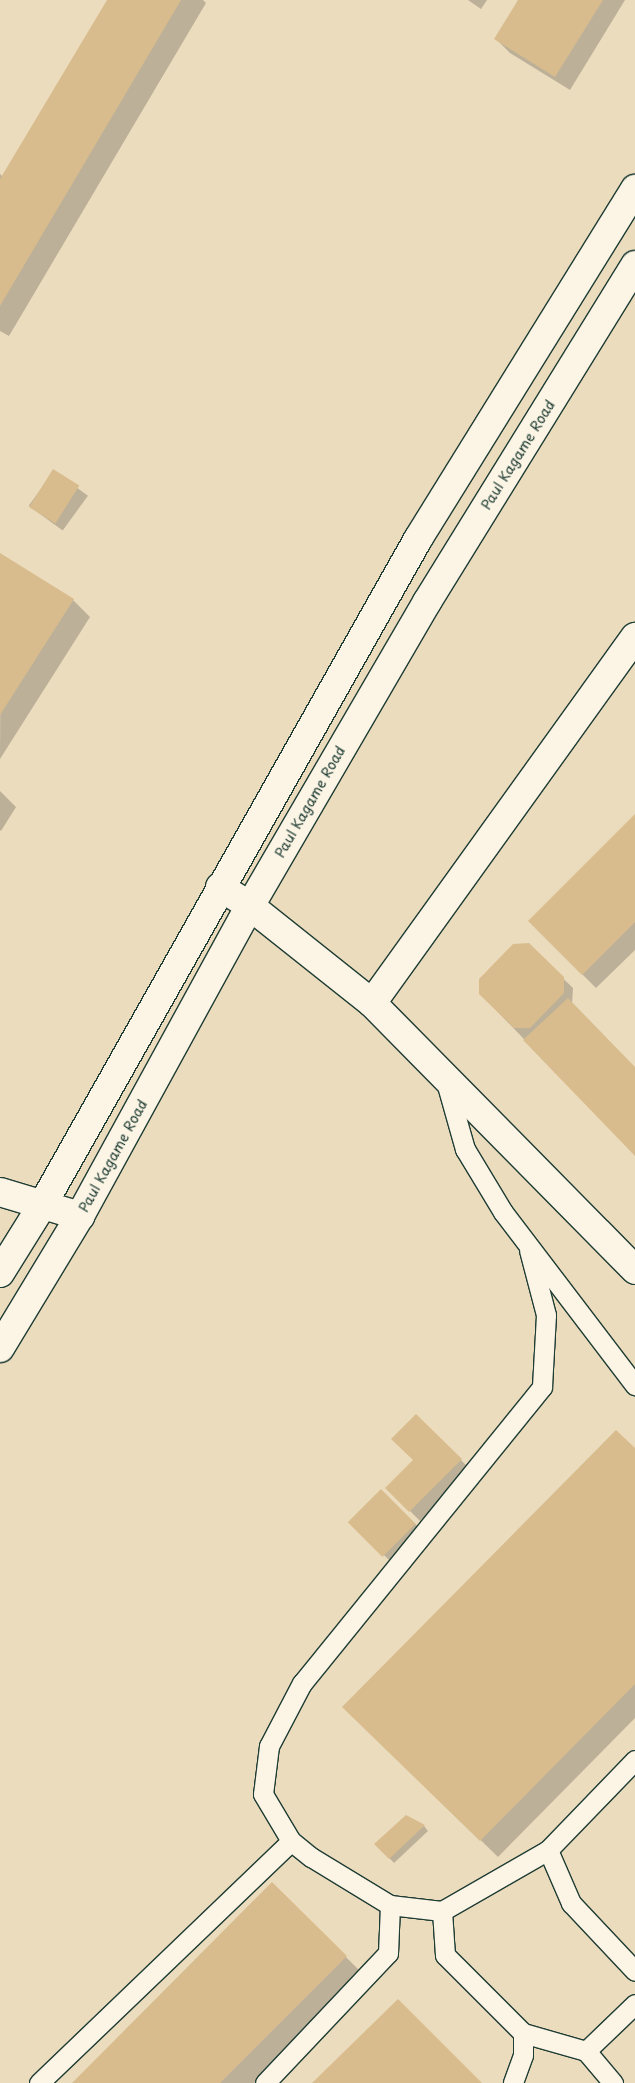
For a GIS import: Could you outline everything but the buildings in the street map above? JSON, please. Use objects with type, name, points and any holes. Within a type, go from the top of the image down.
[{"type":"main road","points":[[0,1273],[43,1204],[418,538],[635,189]]},
{"type":"main road","name":"Paul Kagame Road","points":[[0,1348],[80,1216],[250,906],[427,602],[635,265]]},
{"type":"main road","points":[[372,1003],[635,637]]},
{"type":"main road","points":[[220,887],[250,906],[372,1003],[635,1270]]},
{"type":"main road","points":[[0,1192],[80,1216]]},
{"type":"lane","points":[[445,1078],[466,1149],[529,1250],[635,1385]]},
{"type":"lane","points":[[529,1250],[546,1315],[542,1387],[302,1683],[269,1746],[263,1794],[291,1841],[311,1857],[390,1906],[442,1911],[548,1850],[635,1760]]},
{"type":"lane","points":[[39,2083],[291,1841]]},
{"type":"lane","points":[[548,1850],[570,1903],[635,1971]]},
{"type":"lane","points":[[265,2083],[388,1953],[390,1906]]},
{"type":"lane","points":[[442,1911],[445,1955],[523,2033],[586,2050],[613,2083]]},
{"type":"lane","points":[[586,2050],[635,2004]]},
{"type":"lane","points":[[513,2083],[523,2055],[523,2033]]},
{"type":"shaded area","points":[[0,0],[635,0],[635,2083],[0,2083]]}]
